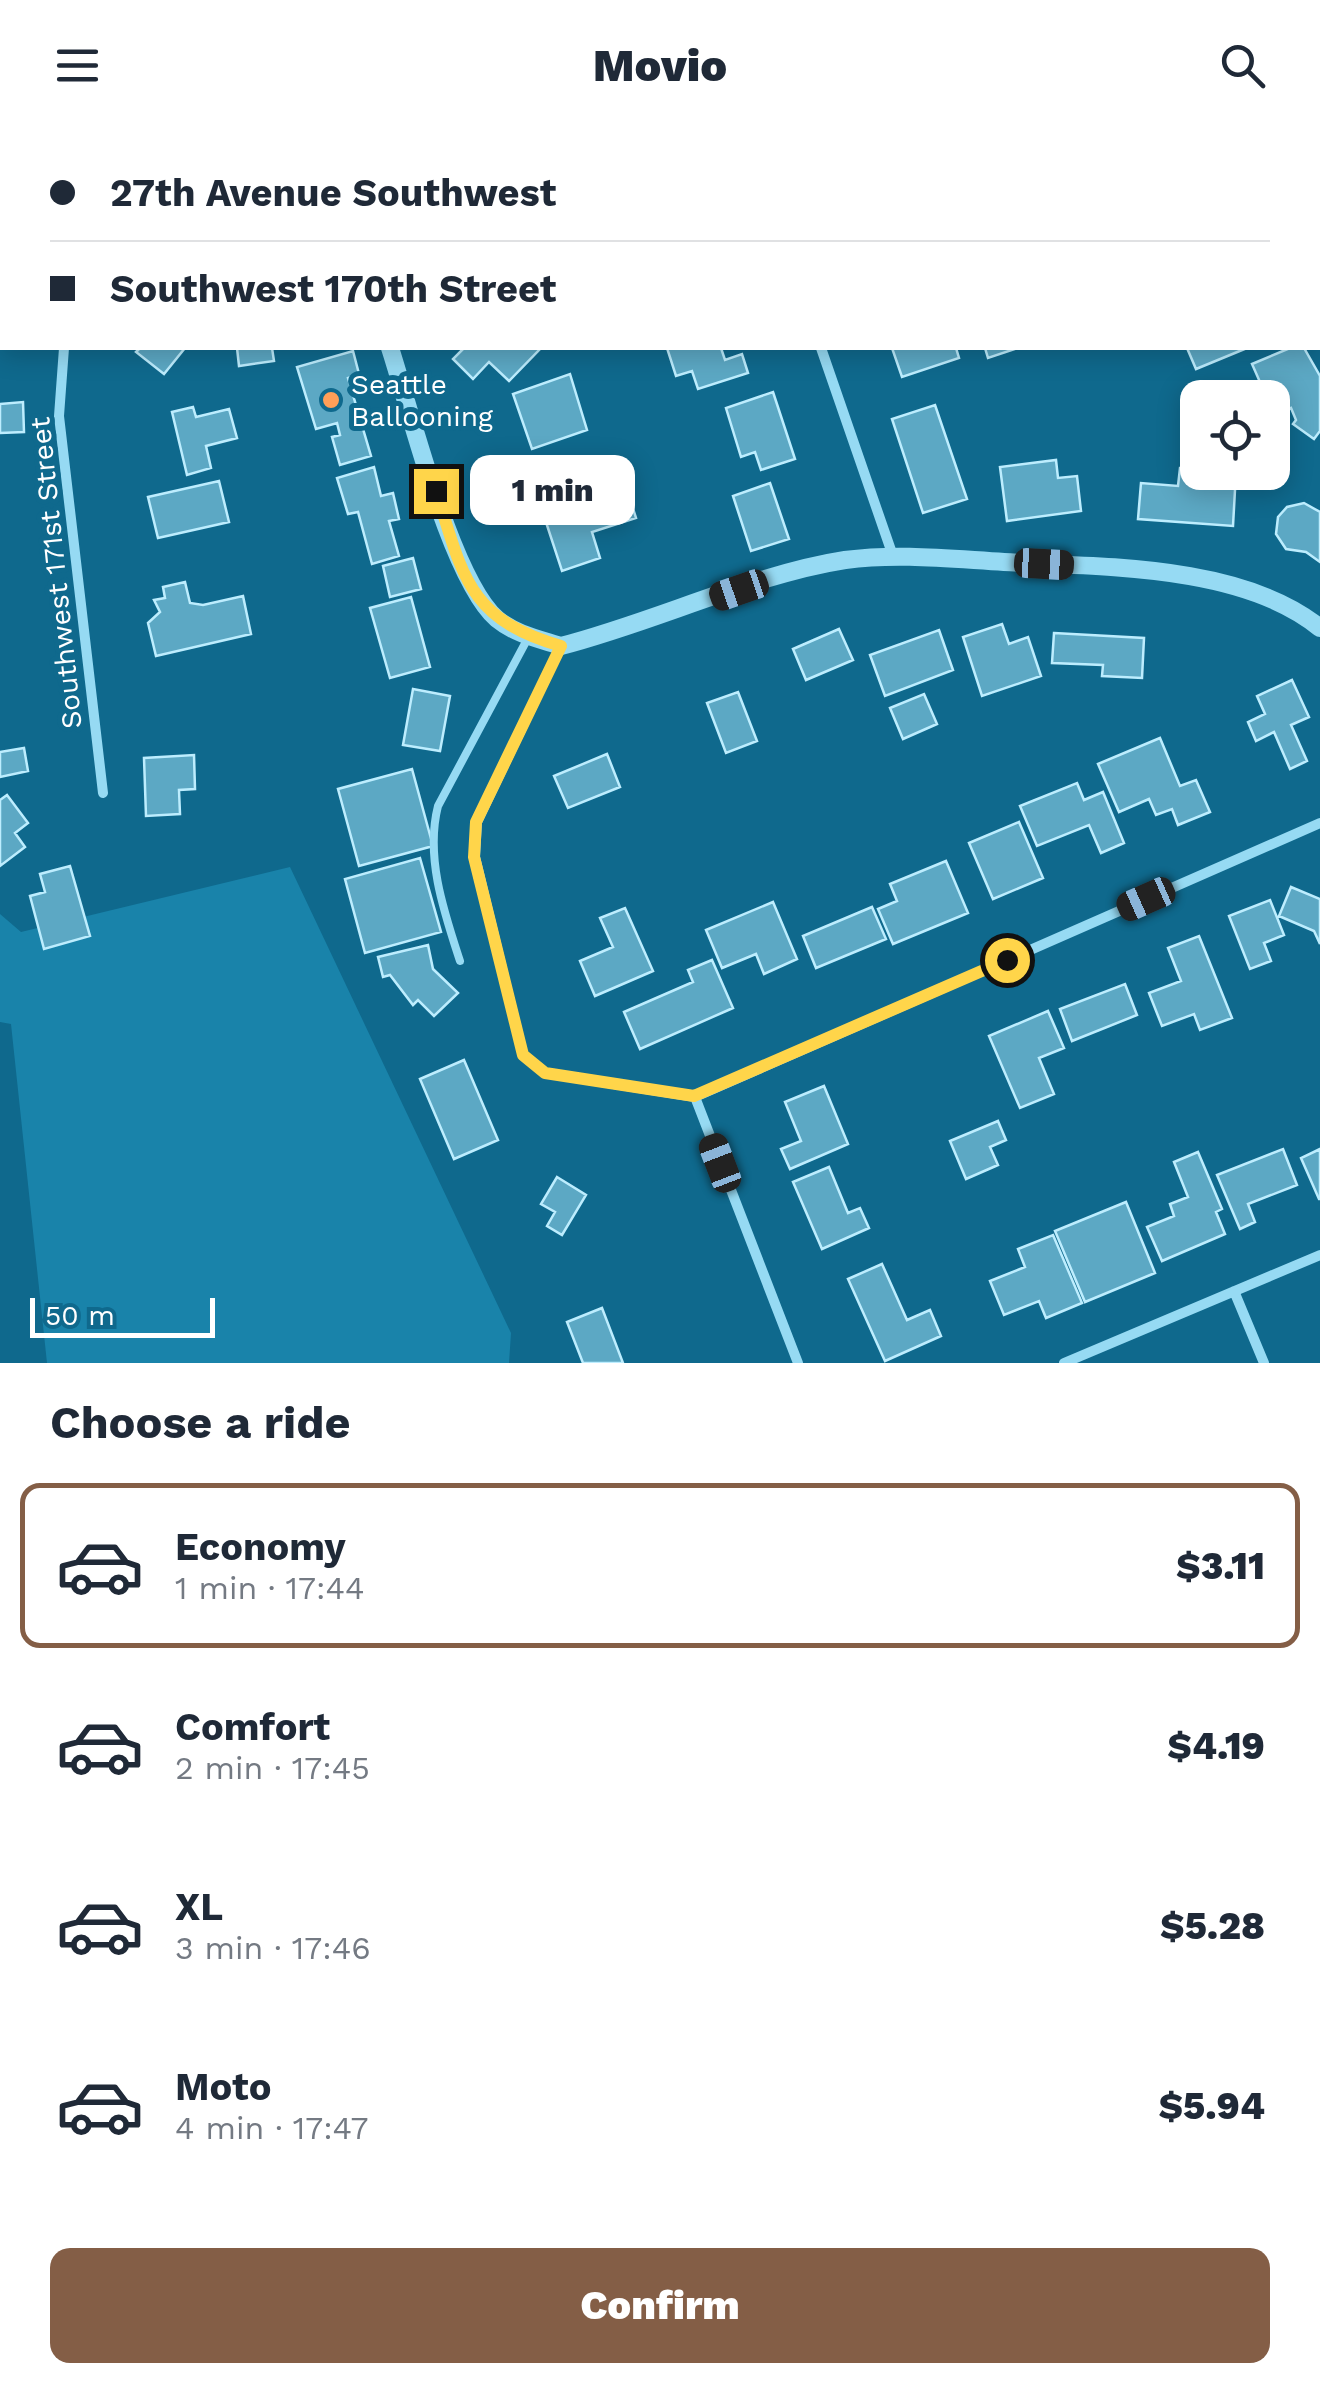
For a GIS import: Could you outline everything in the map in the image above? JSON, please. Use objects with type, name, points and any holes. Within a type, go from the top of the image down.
[{"type":"street","name":"Southwest 171st Street","points":[[64,350],[59,416],[103,794]]},
{"type":"street","points":[[391,350],[459,562],[476,597],[499,621],[561,646],[842,561],[892,556],[1119,568],[1214,581],[1262,597],[1320,628]]},
{"type":"street","points":[[822,350],[892,556]]},
{"type":"street","points":[[561,646],[476,822],[474,857],[523,1055],[545,1073],[694,1096],[1320,823]]},
{"type":"street","points":[[694,1096],[798,1363]]},
{"type":"street","points":[[1064,1363],[1320,1255]]},
{"type":"street","points":[[1234,1291],[1264,1363]]},
{"type":"lane","points":[[460,961],[434,862],[434,823],[438,806],[529,636]]},
{"type":"shaded area","points":[[290,867],[511,1333],[509,1363],[47,1363],[11,1024],[0,1022],[0,914],[21,932]]},
{"type":"building","points":[[138,350],[183,350],[164,374]]},
{"type":"building","points":[[237,350],[272,350],[274,361],[239,366]]},
{"type":"building","points":[[462,350],[539,350],[509,381],[489,362],[473,379],[453,359]]},
{"type":"building","points":[[668,350],[722,350],[725,360],[742,354],[748,373],[698,389],[692,371],[676,376]]},
{"type":"building","points":[[893,350],[957,350],[959,358],[902,377]]},
{"type":"building","points":[[986,350],[1012,350],[988,358]]},
{"type":"building","points":[[1188,350],[1242,350],[1196,369]]},
{"type":"building","points":[[1285,350],[1305,350],[1320,376],[1320,431],[1314,439],[1293,424],[1296,420],[1290,408],[1290,380],[1259,380],[1252,364]]},
{"type":"building","name":"Seattle Ballooning","points":[[353,351],[359,374],[348,378],[371,456],[340,465],[332,437],[340,435],[337,423],[316,429],[297,367]]},
{"type":"building","points":[[570,374],[587,430],[532,449],[513,394]]},
{"type":"building","points":[[773,392],[795,459],[761,470],[755,452],[741,457],[726,408]]},
{"type":"building","points":[[23,402],[24,432],[0,433],[0,404]]},
{"type":"building","points":[[935,405],[967,499],[923,513],[892,419]]},
{"type":"building","points":[[193,407],[196,417],[229,409],[237,438],[206,446],[211,468],[187,475],[172,412]]},
{"type":"building","points":[[1056,460],[1058,478],[1077,476],[1081,511],[1007,521],[1000,467]]},
{"type":"building","points":[[374,467],[381,496],[393,493],[399,519],[389,521],[399,556],[372,564],[358,512],[348,514],[337,478]]},
{"type":"building","points":[[1180,468],[1180,490],[1235,490],[1233,526],[1138,519],[1141,483],[1178,486]]},
{"type":"building","points":[[219,481],[229,522],[158,538],[148,497]]},
{"type":"building","points":[[625,483],[636,518],[592,532],[600,558],[562,571],[542,510]]},
{"type":"building","points":[[770,483],[789,539],[751,551],[733,496]]},
{"type":"building","points":[[1304,503],[1320,512],[1320,562],[1306,552],[1286,549],[1276,534],[1278,517],[1287,507]]},
{"type":"building","points":[[413,558],[421,589],[390,597],[383,566]]},
{"type":"building","points":[[185,582],[190,603],[203,605],[243,596],[251,634],[156,656],[148,623],[160,612],[154,600],[165,598],[163,587]]},
{"type":"building","points":[[411,597],[430,667],[390,678],[370,608]]},
{"type":"building","points":[[1002,624],[1009,644],[1028,637],[1041,676],[982,696],[963,637]]},
{"type":"building","points":[[839,629],[853,660],[806,680],[793,649]]},
{"type":"building","points":[[939,630],[953,670],[885,696],[870,655]]},
{"type":"building","points":[[1054,633],[1144,638],[1142,678],[1102,676],[1103,665],[1052,663]]},
{"type":"building","points":[[1292,680],[1309,717],[1291,725],[1307,761],[1290,769],[1274,732],[1256,741],[1248,722],[1265,714],[1257,696]]},
{"type":"building","points":[[413,689],[450,696],[440,751],[403,745]]},
{"type":"building","points":[[738,692],[757,741],[726,753],[707,703]]},
{"type":"building","points":[[924,694],[937,724],[903,739],[890,708]]},
{"type":"building","points":[[1160,738],[1180,786],[1196,780],[1210,812],[1178,825],[1172,809],[1156,815],[1149,799],[1119,812],[1098,764]]},
{"type":"building","points":[[24,748],[28,771],[0,777],[0,752]]},
{"type":"building","points":[[607,754],[620,787],[568,808],[554,776]]},
{"type":"building","points":[[194,755],[195,789],[179,790],[180,814],[146,816],[144,758]]},
{"type":"building","points":[[412,769],[433,846],[359,866],[338,789]]},
{"type":"building","points":[[1077,783],[1084,800],[1103,792],[1124,843],[1101,853],[1089,825],[1037,846],[1020,806]]},
{"type":"building","points":[[7,795],[28,823],[15,833],[25,847],[0,866],[0,800]]},
{"type":"building","points":[[1019,822],[1043,878],[993,899],[969,843]]},
{"type":"building","points":[[420,858],[441,932],[365,953],[345,879]]},
{"type":"building","points":[[946,861],[968,913],[893,944],[878,909],[897,901],[890,884]]},
{"type":"building","points":[[70,866],[90,936],[44,949],[30,896],[45,892],[40,874]]},
{"type":"building","points":[[1291,887],[1320,899],[1320,944],[1314,931],[1279,916]]},
{"type":"building","points":[[1270,900],[1284,935],[1264,943],[1271,961],[1250,969],[1229,916]]},
{"type":"building","points":[[773,902],[797,959],[764,974],[756,954],[722,968],[706,930]]},
{"type":"building","points":[[872,907],[886,939],[816,968],[803,936]]},
{"type":"building","points":[[625,908],[653,971],[595,996],[580,961],[613,947],[600,918]]},
{"type":"building","points":[[1199,936],[1232,1018],[1200,1030],[1194,1014],[1162,1026],[1149,993],[1181,981],[1168,948]]},
{"type":"building","points":[[428,945],[433,969],[458,993],[434,1016],[418,1000],[413,1005],[390,975],[383,977],[378,957]]},
{"type":"building","points":[[712,960],[733,1008],[640,1049],[624,1012],[693,982],[688,970]]},
{"type":"building","points":[[1125,984],[1137,1015],[1072,1041],[1060,1009]]},
{"type":"building","points":[[1048,1011],[1064,1048],[1039,1058],[1054,1094],[1020,1108],[989,1036]]},
{"type":"building","points":[[464,1060],[498,1140],[454,1159],[420,1079]]},
{"type":"building","points":[[824,1086],[848,1144],[790,1169],[781,1149],[801,1141],[785,1102]]},
{"type":"building","points":[[998,1121],[1006,1140],[990,1147],[998,1165],[966,1179],[950,1141]]},
{"type":"building","points":[[1283,1149],[1297,1185],[1248,1204],[1255,1222],[1240,1229],[1217,1175]]},
{"type":"building","points":[[1320,1149],[1320,1199],[1319,1199],[1301,1158]]},
{"type":"building","points":[[1198,1152],[1222,1209],[1216,1212],[1225,1234],[1162,1261],[1147,1227],[1174,1216],[1170,1204],[1188,1197],[1174,1162]]},
{"type":"building","points":[[829,1167],[848,1213],[860,1208],[869,1228],[822,1249],[793,1182]]},
{"type":"building","points":[[557,1177],[586,1195],[562,1235],[547,1226],[555,1212],[541,1204]]},
{"type":"building","points":[[1126,1202],[1155,1273],[1085,1302],[1055,1231]]},
{"type":"building","points":[[1053,1235],[1082,1303],[1046,1318],[1039,1301],[1004,1315],[990,1281],[1025,1267],[1018,1249]]},
{"type":"building","points":[[882,1264],[907,1320],[930,1310],[941,1336],[885,1361],[848,1279]]},
{"type":"building","points":[[602,1308],[623,1363],[583,1363],[567,1322]]},
{"type":"place","name":"Seattle Ballooning","points":[[331,400]]},
{"type":"route","points":[[436,491],[459,562],[476,597],[499,621],[524,635],[561,646],[476,822],[474,857],[523,1055],[545,1073],[694,1096],[1007,960]]}]
